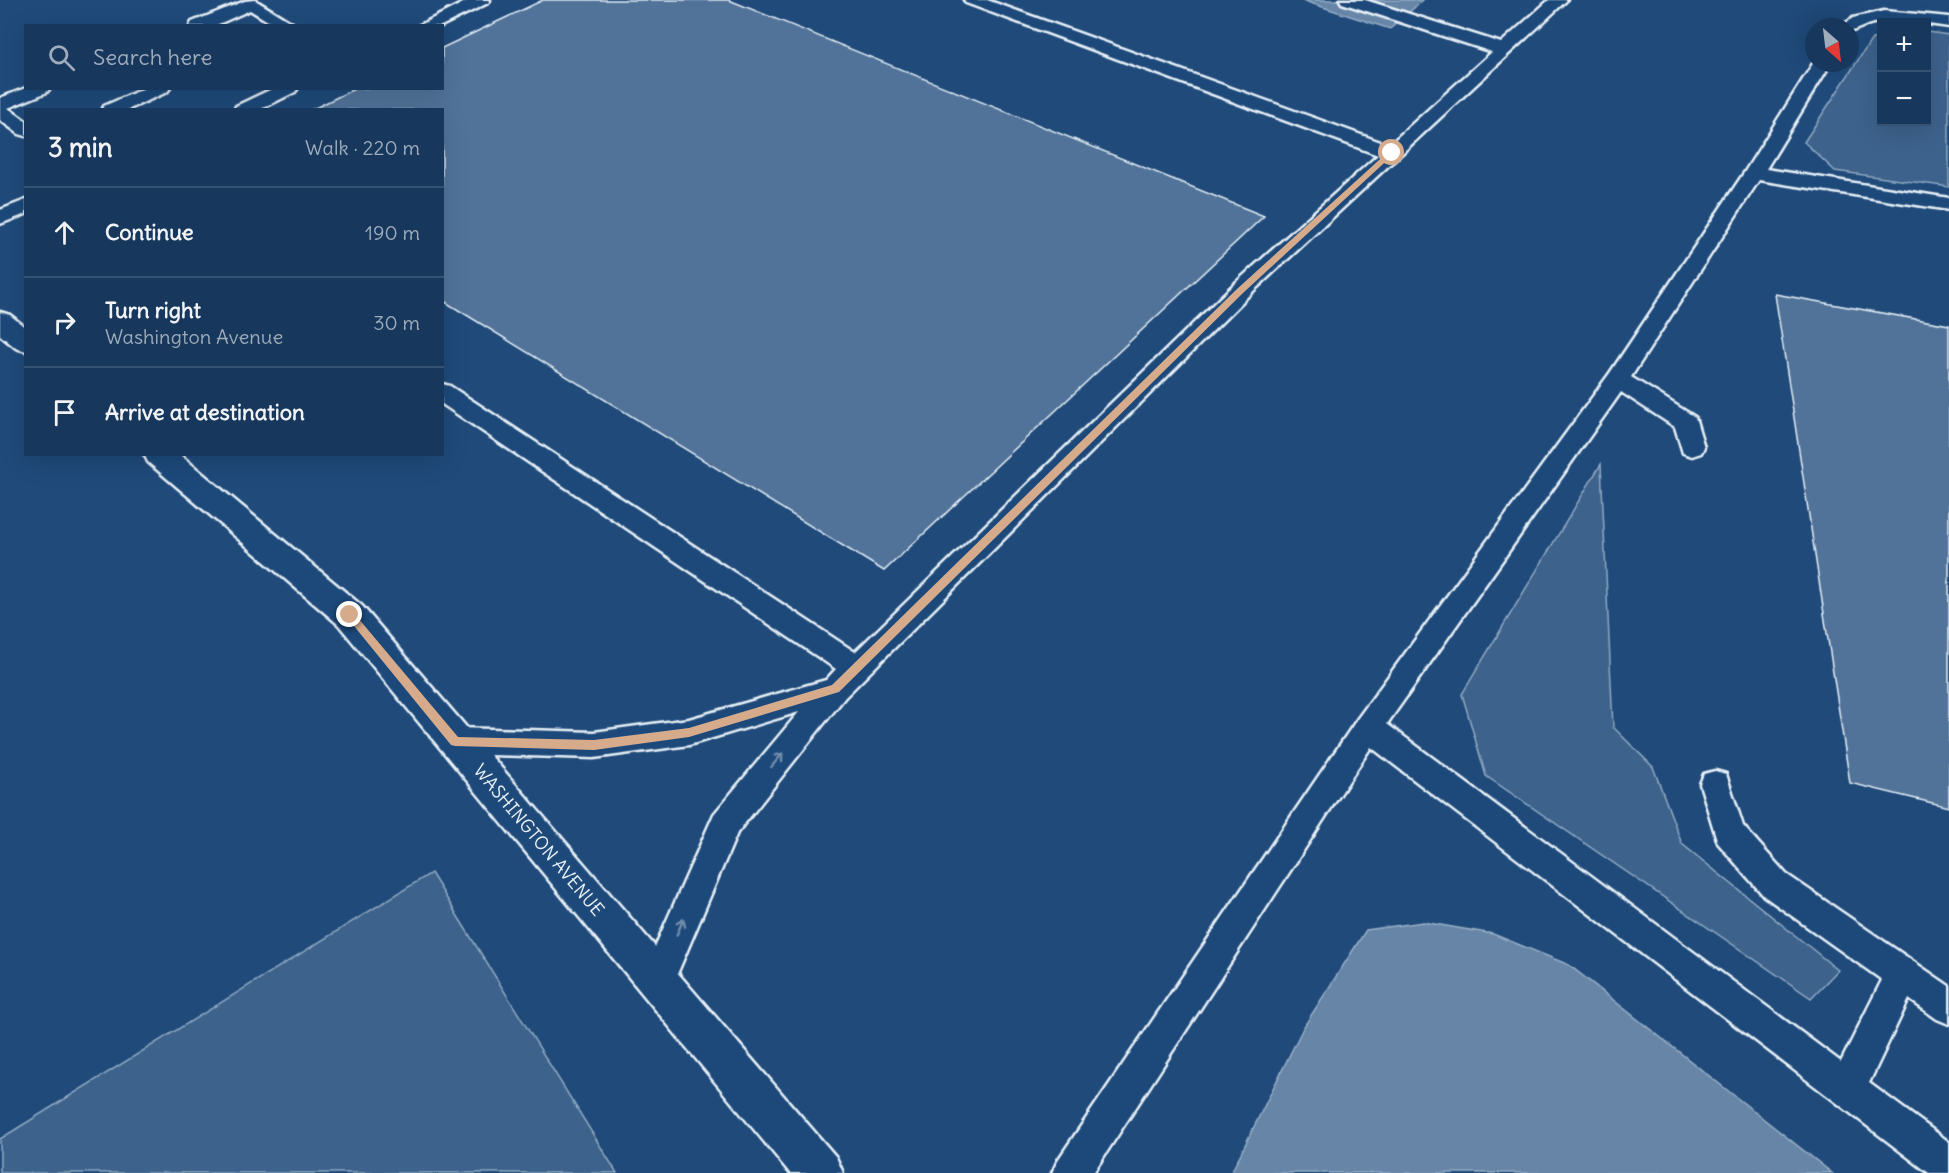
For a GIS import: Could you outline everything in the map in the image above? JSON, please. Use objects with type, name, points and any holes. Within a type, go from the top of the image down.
[{"type":"main road","points":[[0,321],[24,340]]},
{"type":"main road","name":"WASHINGTON AVENUE","points":[[161,456],[350,615],[820,1173]]},
{"type":"lane","points":[[430,24],[482,0]]},
{"type":"lane","points":[[972,0],[1392,153]]},
{"type":"lane","points":[[1348,0],[1504,50]]},
{"type":"lane","points":[[657,981],[725,824],[846,678],[1240,291],[1559,0]]},
{"type":"lane","points":[[203,24],[250,4],[285,24]]},
{"type":"lane","points":[[1859,23],[1887,16],[1949,22]]},
{"type":"lane","points":[[1071,1173],[1368,727],[1618,379],[1754,173],[1816,72]]},
{"type":"lane","points":[[0,105],[35,90]]},
{"type":"lane","points":[[116,108],[156,90]]},
{"type":"lane","points":[[247,108],[285,90]]},
{"type":"lane","points":[[0,111],[24,129]]},
{"type":"lane","points":[[1754,173],[1949,204]]},
{"type":"lane","points":[[0,218],[24,207]]},
{"type":"lane","points":[[1618,379],[1686,423],[1692,447]]},
{"type":"lane","points":[[444,394],[846,678]]},
{"type":"lane","points":[[455,741],[594,745],[689,732],[846,678]]},
{"type":"lane","points":[[1368,727],[1949,1165]]},
{"type":"lane","points":[[1715,784],[1729,833],[1775,885],[1902,977],[1949,1007]]},
{"type":"lane","points":[[1847,1089],[1902,977]]},
{"type":"shaded area","points":[[1301,0],[1423,0],[1390,29]]},
{"type":"shaded area","points":[[1931,33],[1949,35],[1949,187],[1835,171],[1804,142],[1850,72],[1859,72],[1859,59],[1872,39],[1877,38],[1877,126],[1931,126]]},
{"type":"shaded area","points":[[1601,464],[1613,727],[1653,767],[1682,844],[1838,970],[1811,998],[1486,776],[1462,694]]},
{"type":"shaded area","points":[[431,873],[617,1173],[0,1173],[0,1139]]},
{"type":"shaded area","points":[[1423,922],[1493,934],[1569,965],[1832,1173],[1231,1173],[1303,1028],[1366,930]]},
{"type":"building","points":[[543,0],[729,0],[1264,216],[884,571],[444,301],[444,108],[315,108],[352,90],[444,90],[444,47]]},
{"type":"building","points":[[1775,294],[1949,325],[1949,807],[1850,783]]},
{"type":"route","points":[[350,615],[455,741],[602,745],[689,732],[835,688],[1240,291],[1392,153]]}]
